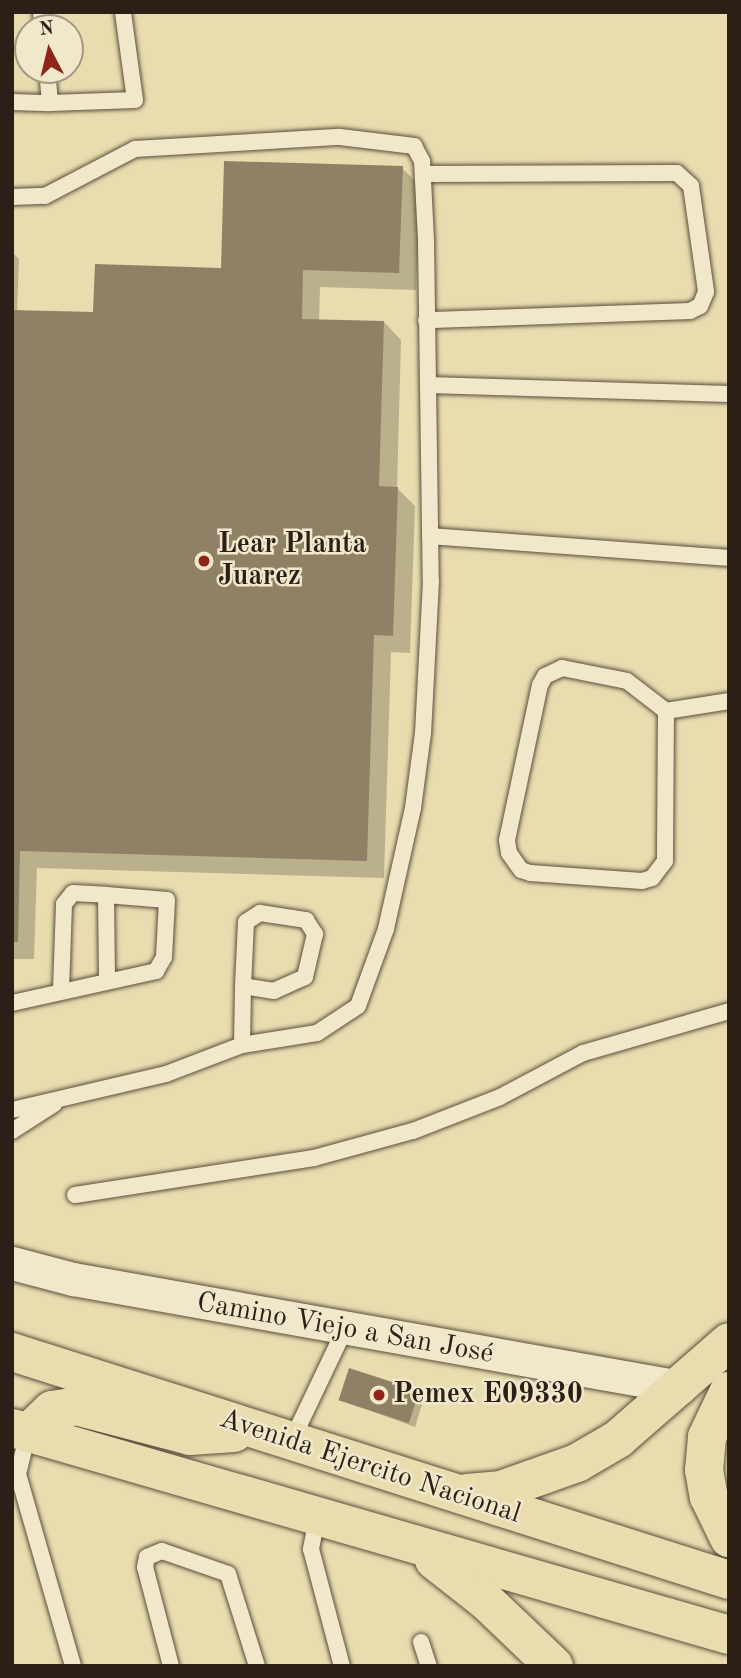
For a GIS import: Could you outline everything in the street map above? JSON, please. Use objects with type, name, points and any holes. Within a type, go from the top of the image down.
[{"type":"main road","points":[[456,1494],[501,1490],[577,1463],[618,1439],[729,1342]]},
{"type":"main road","name":"Avenida Ejercito Nacional","points":[[12,1352],[729,1580]]},
{"type":"main road","points":[[729,1391],[707,1437],[704,1470],[709,1497],[729,1538]]},
{"type":"main road","points":[[20,1430],[52,1410],[64,1406],[190,1436],[253,1429]]},
{"type":"main road","points":[[20,1430],[729,1635]]},
{"type":"main road","points":[[415,1546],[486,1601],[554,1666]]},
{"type":"street","name":"Camino Viejo a San José","points":[[12,1263],[74,1279],[680,1387]]},
{"type":"lane","points":[[12,102],[135,100],[122,12]]},
{"type":"lane","points":[[48,84],[50,103]]},
{"type":"lane","points":[[12,197],[46,196],[135,149],[299,138],[404,141],[419,152],[423,174],[430,536],[423,733],[413,808],[370,984],[358,1006],[336,1024],[317,1033],[242,1045],[166,1074],[12,1110]]},
{"type":"lane","points":[[423,174],[677,173],[691,186],[706,292],[700,306],[690,311],[426,320]]},
{"type":"lane","points":[[428,385],[729,394]]},
{"type":"lane","points":[[430,536],[729,558]]},
{"type":"lane","points":[[666,711],[665,861],[660,872],[642,881],[530,873],[514,863],[507,840],[545,676],[562,668],[627,681],[666,711],[729,701]]},
{"type":"lane","points":[[14,999],[61,990],[107,979],[156,971],[161,965],[167,900],[73,892],[64,904],[61,990]]},
{"type":"lane","points":[[106,895],[107,979]]},
{"type":"lane","points":[[242,1045],[243,986],[250,916],[293,915],[306,919],[315,934],[305,977],[274,991],[243,986]]},
{"type":"lane","points":[[75,1195],[314,1158],[413,1130],[500,1097],[583,1053],[729,1011]]},
{"type":"lane","points":[[12,1131],[63,1097]]},
{"type":"lane","points":[[292,1440],[345,1329]]},
{"type":"lane","points":[[20,1430],[18,1474],[73,1666]]},
{"type":"lane","points":[[317,1518],[311,1549],[342,1666]]},
{"type":"lane","points":[[171,1666],[145,1567],[147,1557],[162,1551],[228,1574],[257,1666]]},
{"type":"lane","points":[[421,1642],[429,1666]]},
{"type":"building","name":"Lear Planta Juarez","points":[[224,161],[403,166],[399,273],[303,270],[302,319],[384,321],[379,486],[398,487],[393,636],[374,635],[367,861],[20,851],[18,942],[12,942],[12,310],[93,312],[95,264],[221,268]]},
{"type":"building","name":"Pemex E09330","points":[[349,1368],[419,1391],[409,1423],[338,1400]]},
{"type":"place","name":"Lear Planta Juarez","points":[[204,561]]},
{"type":"place","name":"Pemex E09330","points":[[379,1395]]}]
